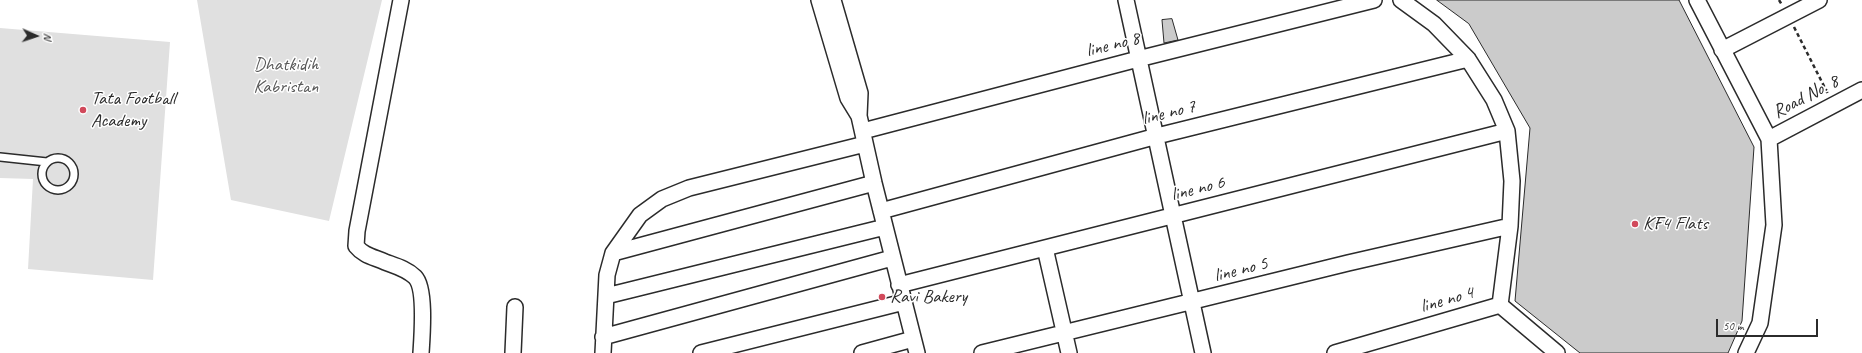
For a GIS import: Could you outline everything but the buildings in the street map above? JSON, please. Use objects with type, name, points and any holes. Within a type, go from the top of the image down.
[{"type":"street","points":[[401,0],[357,231],[356,246],[363,254],[404,269],[417,278],[421,293],[423,312],[421,353]]},
{"type":"street","points":[[818,0],[848,98],[859,116]]},
{"type":"street","points":[[833,0],[860,93],[859,116],[892,258],[915,346],[862,353]]},
{"type":"street","points":[[1126,0],[1138,59],[1157,136],[1203,353]]},
{"type":"street","name":"line no 8","points":[[613,253],[640,215],[662,199],[689,188],[1138,59],[1374,0]]},
{"type":"street","points":[[1402,0],[1434,24],[1468,59],[1494,100],[1507,131],[1512,181],[1510,226],[1500,306]]},
{"type":"street","points":[[1697,0],[1768,139],[1774,225],[1760,323],[1746,353]]},
{"type":"street","points":[[1722,50],[1819,0]]},
{"type":"street","name":"line no 7","points":[[882,211],[1157,136],[1468,59]]},
{"type":"street","name":"Road No. 8","points":[[1768,139],[1862,90]]},
{"type":"street","name":"line no 6","points":[[899,285],[1507,131]]},
{"type":"street","points":[[603,353],[607,275],[613,253],[874,183]]},
{"type":"street","name":"line no 5","points":[[982,353],[1192,303],[1348,263],[1510,226]]},
{"type":"street","points":[[606,296],[885,227]]},
{"type":"street","points":[[1045,248],[1069,353]]},
{"type":"street","points":[[603,337],[892,258]]},
{"type":"street","points":[[701,353],[904,302]]},
{"type":"street","name":"line no 4","points":[[1341,352],[1500,306],[1557,353]]},
{"type":"street","points":[[513,353],[515,307]]},
{"type":"lane","points":[[0,157],[47,162],[57,158],[63,159],[71,165],[74,176],[69,186],[64,189],[53,189],[44,183],[42,172],[47,162]]},
{"type":"path","points":[[1779,0],[1834,105]]},
{"type":"green space","name":"Dhatkidih Kabristan","points":[[197,0],[382,0],[329,221],[231,200]]},
{"type":"green space","name":"Tata Football Academy","points":[[0,28],[170,42],[153,280],[28,269],[33,179],[0,178]]},
{"type":"place","name":"Tata Football Academy","points":[[83,110]]},
{"type":"place","name":"KF4 Flats","points":[[1635,224]]},
{"type":"place","name":"Ravi Bakery","points":[[882,297]]}]
